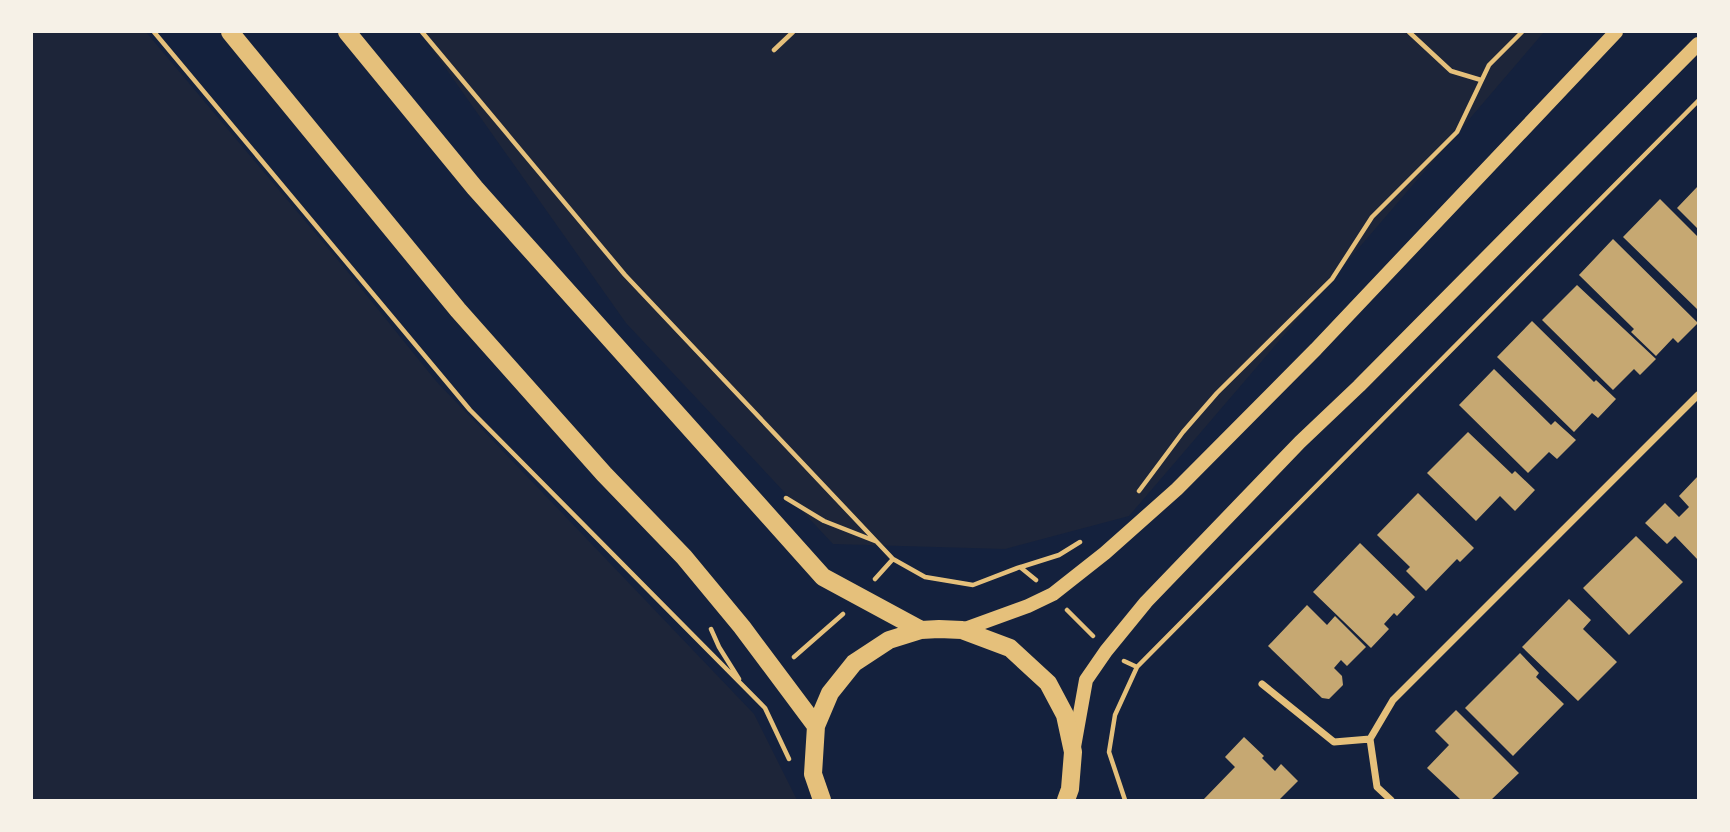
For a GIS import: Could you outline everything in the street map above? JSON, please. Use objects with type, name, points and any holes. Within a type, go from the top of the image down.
[{"type":"main road","points":[[230,32],[458,310],[604,474],[684,557],[816,726]]},
{"type":"main road","points":[[348,32],[475,188],[822,577],[921,630]]},
{"type":"main road","points":[[822,800],[813,774],[816,726],[830,693],[854,663],[889,640],[921,630],[962,630],[1028,606],[1053,594],[1105,553],[1177,489],[1316,349],[1616,32]]},
{"type":"main road","points":[[1070,797],[1073,752],[1086,680],[1146,602],[1300,442],[1699,44]]},
{"type":"main road","points":[[962,630],[1010,648],[1048,683],[1065,715],[1073,752]]},
{"type":"street","points":[[1391,800],[1377,787],[1370,739],[1393,700],[1699,395]]},
{"type":"street","points":[[1262,684],[1334,742],[1370,739]]},
{"type":"path","points":[[154,32],[470,410],[765,708],[791,764]]},
{"type":"path","points":[[422,32],[625,275],[893,559],[925,577],[973,585],[1059,555],[1091,535]]},
{"type":"path","points":[[774,50],[793,32]]},
{"type":"path","points":[[1409,32],[1451,71],[1481,80]]},
{"type":"path","points":[[1132,501],[1183,432],[1217,393],[1332,279],[1372,217],[1457,132],[1489,65],[1522,32]]},
{"type":"path","points":[[1125,800],[1109,751],[1115,715],[1137,667],[1699,101]]},
{"type":"path","points":[[745,688],[796,656],[839,618],[893,559]]},
{"type":"path","points":[[1020,567],[1053,594],[1106,651],[1137,667]]},
{"type":"shaded area","points":[[32,32],[146,32],[436,381],[754,714],[797,800],[32,800]]},
{"type":"shaded area","points":[[420,32],[1544,32],[1129,516],[1005,549],[833,544],[626,323]]},
{"type":"building","points":[[1698,186],[1698,229],[1677,208]]},
{"type":"building","points":[[1660,199],[1698,237],[1697,309],[1623,237]]},
{"type":"building","points":[[1613,239],[1698,323],[1678,343],[1673,338],[1656,356],[1631,332],[1634,329],[1579,275]]},
{"type":"building","points":[[1577,285],[1656,359],[1640,375],[1634,369],[1613,390],[1542,320]]},
{"type":"building","points":[[1532,321],[1594,382],[1596,380],[1616,399],[1598,418],[1592,413],[1574,432],[1497,357]]},
{"type":"building","points":[[1494,369],[1551,425],[1555,421],[1576,440],[1557,459],[1549,452],[1528,473],[1459,405]]},
{"type":"building","points":[[1468,432],[1512,474],[1515,471],[1535,490],[1515,511],[1500,496],[1476,521],[1427,473]]},
{"type":"building","points":[[1698,476],[1698,560],[1675,536],[1667,544],[1645,523],[1665,503],[1679,517],[1689,507],[1679,496]]},
{"type":"building","points":[[1418,493],[1474,548],[1460,562],[1457,559],[1426,591],[1406,571],[1410,567],[1377,535]]},
{"type":"building","points":[[1636,536],[1683,582],[1629,635],[1583,588]]},
{"type":"building","points":[[1360,543],[1415,597],[1397,616],[1394,613],[1384,624],[1389,629],[1371,648],[1313,592]]},
{"type":"building","points":[[1569,599],[1591,620],[1583,629],[1617,662],[1578,701],[1522,647]]},
{"type":"building","points":[[1307,605],[1327,625],[1335,616],[1366,647],[1347,666],[1341,660],[1334,668],[1342,676],[1343,685],[1329,699],[1322,698],[1268,646]]},
{"type":"building","points":[[1520,653],[1539,673],[1536,677],[1564,704],[1513,756],[1465,708]]},
{"type":"building","points":[[1456,710],[1519,773],[1491,800],[1461,800],[1427,768],[1449,745],[1435,731]]},
{"type":"building","points":[[1244,737],[1275,771],[1281,764],[1298,781],[1279,800],[1203,800],[1235,767],[1225,757]]}]
